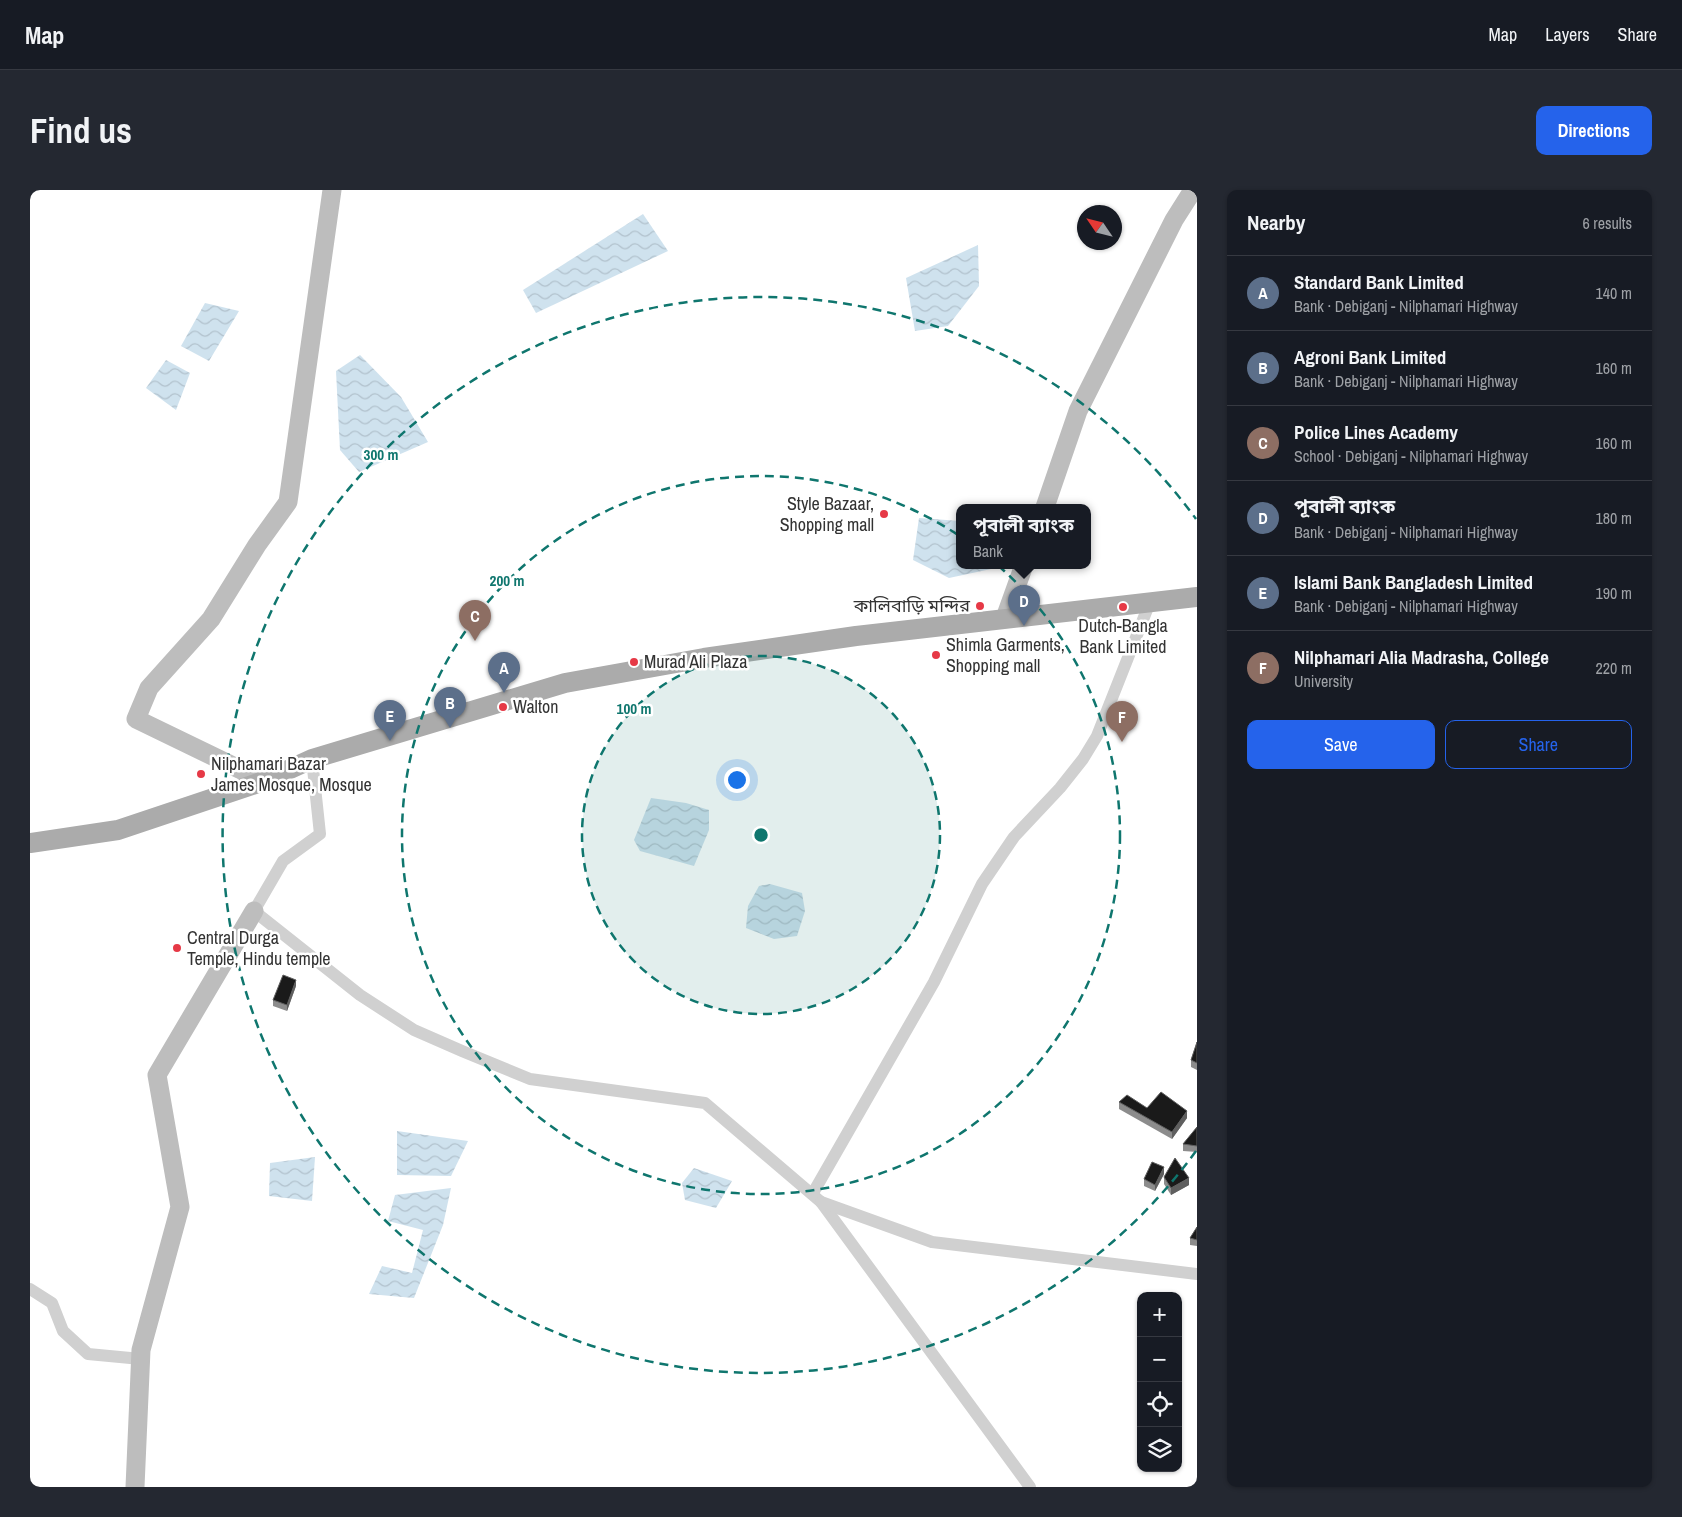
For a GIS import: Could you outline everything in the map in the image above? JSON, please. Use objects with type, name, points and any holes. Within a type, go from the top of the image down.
[{"type":"main road","points":[[30,843],[118,830],[264,781],[312,759],[565,683],[704,658],[1005,618],[1197,597]]},
{"type":"street","points":[[264,781],[136,719],[149,688],[211,619],[257,545],[288,502],[332,190]]},
{"type":"street","points":[[1046,504],[1078,411],[1174,220],[1192,190]]},
{"type":"street","points":[[1005,618],[1023,569]]},
{"type":"street","points":[[817,1198],[934,982],[982,884],[1014,837],[1060,788],[1083,759],[1097,736],[1150,602]]},
{"type":"street","points":[[135,1487],[141,1350],[180,1207],[157,1075],[283,861],[320,834],[312,759]]},
{"type":"street","points":[[254,911],[360,995],[414,1030],[530,1079],[705,1103],[817,1198],[1030,1487]]},
{"type":"street","points":[[817,1198],[932,1242],[1197,1274]]},
{"type":"street","points":[[30,1289],[52,1302],[63,1331],[88,1354],[141,1359]]},
{"type":"water","points":[[643,214],[668,251],[536,313],[523,290]]},
{"type":"water","points":[[978,245],[979,286],[948,326],[915,331],[906,278]]},
{"type":"water","points":[[205,303],[239,311],[209,361],[181,346]]},
{"type":"water","points":[[360,355],[401,397],[428,442],[359,472],[340,450],[336,371]]},
{"type":"water","points":[[166,360],[190,373],[176,410],[146,388]]},
{"type":"water","points":[[919,518],[956,521],[956,569],[991,569],[949,578],[913,560]]},
{"type":"water","points":[[651,798],[686,803],[709,810],[709,830],[694,866],[640,851],[634,840]]},
{"type":"water","points":[[770,884],[802,893],[805,911],[797,936],[774,939],[746,928],[748,906],[759,886]]},
{"type":"water","points":[[397,1131],[468,1141],[451,1176],[397,1175]]},
{"type":"water","points":[[315,1157],[312,1201],[269,1196],[270,1163]]},
{"type":"water","points":[[694,1168],[732,1181],[716,1208],[685,1200],[682,1183]]},
{"type":"water","points":[[451,1188],[443,1225],[414,1298],[369,1294],[382,1266],[412,1273],[423,1230],[388,1221],[395,1195]]},
{"type":"building","points":[[283,975],[296,980],[287,1005],[273,1000]]},
{"type":"building","points":[[1197,1042],[1197,1063],[1191,1060]]},
{"type":"building","points":[[1161,1092],[1187,1111],[1172,1132],[1119,1102],[1127,1095],[1147,1108]]},
{"type":"building","points":[[1197,1127],[1197,1146],[1183,1144]]},
{"type":"building","points":[[1175,1158],[1189,1178],[1171,1188],[1164,1177]]},
{"type":"building","points":[[1152,1162],[1164,1167],[1155,1185],[1144,1179]]},
{"type":"building","points":[[1197,1227],[1197,1240],[1190,1238]]},
{"type":"place","name":"Style Bazaar, Shopping mall","points":[[884,514]]},
{"type":"place","name":"কালিবাড়ি মন্দির","points":[[980,606]]},
{"type":"place","name":"Dutch-Bangla Bank Limited","points":[[1123,607]]},
{"type":"place","name":"পূবালী ব্যাংক","points":[[1024,626]]},
{"type":"place","name":"Police Lines Academy","points":[[475,641]]},
{"type":"place","name":"Shimla Garments, Shopping mall","points":[[936,655]]},
{"type":"place","name":"Murad Ali Plaza","points":[[634,662]]},
{"type":"place","name":"Standard Bank Limited","points":[[504,693]]},
{"type":"place","name":"Walton","points":[[503,707]]},
{"type":"place","name":"Agroni Bank Limited","points":[[450,728]]},
{"type":"place","name":"Islami Bank Bangladesh Limited","points":[[390,741]]},
{"type":"place","name":"Nilphamari Alia Madrasha, College","points":[[1122,742]]},
{"type":"place","name":"Nilphamari Bazar James Mosque, Mosque","points":[[201,774]]},
{"type":"place","name":"Central Durga Temple, Hindu temple","points":[[177,948]]}]
